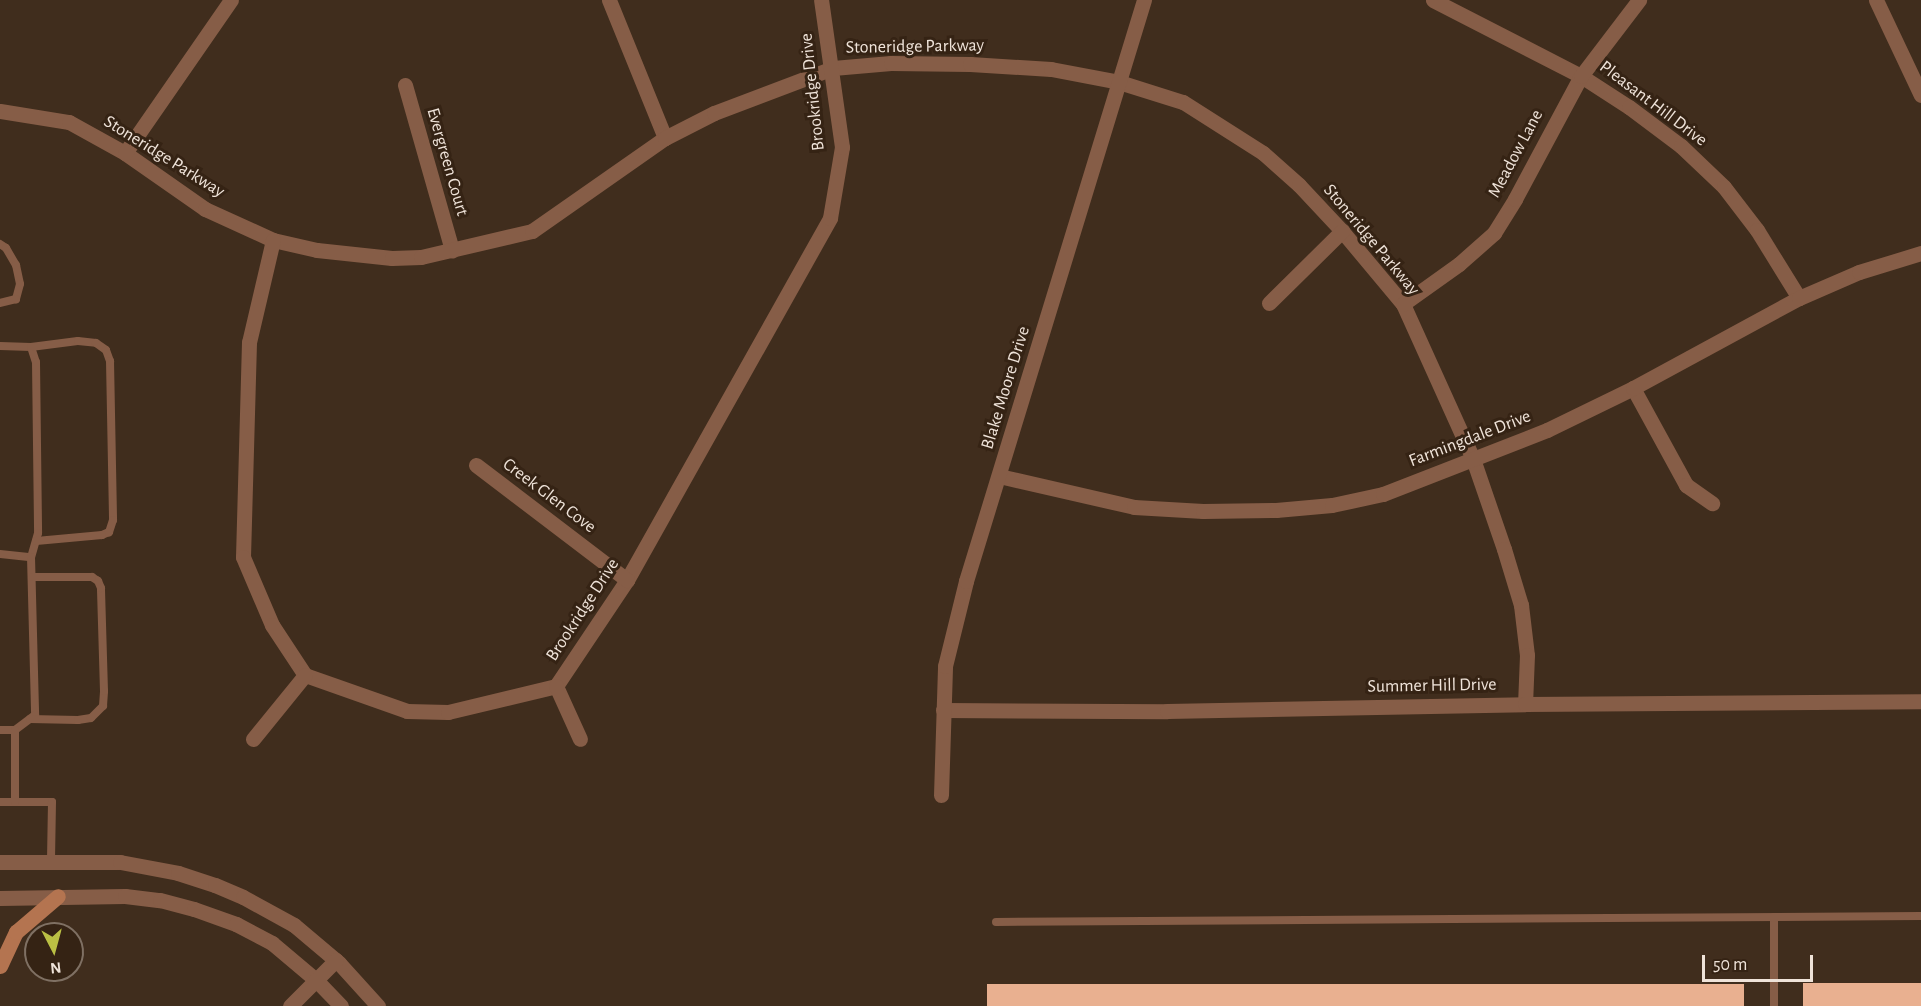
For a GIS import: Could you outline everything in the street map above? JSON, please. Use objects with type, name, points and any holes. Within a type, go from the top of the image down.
[{"type":"main road","points":[[0,966],[16,932],[58,896]]},
{"type":"street","points":[[125,153],[231,0]]},
{"type":"street","points":[[609,0],[665,138]]},
{"type":"street","name":"Brookridge Drive","points":[[305,675],[407,711],[448,712],[556,686],[627,580],[830,218],[842,147],[833,68],[821,0]]},
{"type":"street","name":"Blake Moore Drive","points":[[941,795],[943,710],[948,655],[966,581],[1144,0]]},
{"type":"street","name":"Pleasant Hill Drive","points":[[1433,0],[1581,76],[1629,106],[1681,147],[1724,187],[1757,230],[1799,298]]},
{"type":"street","name":"Meadow Lane","points":[[1403,304],[1459,264],[1494,233],[1515,200],[1581,76],[1639,0]]},
{"type":"street","points":[[1876,0],[1921,95]]},
{"type":"street","name":"Stoneridge Parkway","points":[[0,111],[69,122],[125,153],[205,209],[273,240],[317,250],[392,258],[421,257],[532,231],[665,138],[714,112],[833,68],[891,63],[970,64],[1051,69],[1119,82],[1183,102],[1220,123],[1263,153],[1342,231],[1403,304],[1473,459],[1521,605],[1527,655],[1525,704]]},
{"type":"street","name":"Evergreen Court","points":[[405,85],[452,250]]},
{"type":"street","points":[[1269,303],[1342,231]]},
{"type":"street","points":[[253,739],[305,675],[272,625],[243,557],[249,342],[273,240]]},
{"type":"street","name":"Farmingdale Drive","points":[[999,476],[1134,507],[1203,511],[1276,510],[1332,505],[1383,494],[1547,430],[1633,388],[1799,298],[1859,272],[1921,254]]},
{"type":"street","points":[[1633,388],[1686,485],[1712,503]]},
{"type":"street","name":"Creek Glen Cove","points":[[476,465],[627,580]]},
{"type":"street","points":[[556,686],[580,739]]},
{"type":"street","name":"Summer Hill Drive","points":[[943,710],[1167,711],[1525,704],[1921,701]]},
{"type":"street","points":[[0,862],[135,864],[215,885],[252,901],[294,925],[336,960],[378,1006]]},
{"type":"street","points":[[0,898],[125,896],[160,900],[194,909],[258,934],[316,980],[341,1006]]},
{"type":"street","points":[[290,1006],[336,960]]},
{"type":"lane","points":[[0,244],[6,248],[16,265],[20,284],[16,299],[0,303]]},
{"type":"lane","points":[[0,346],[32,346],[78,341],[96,344],[106,350],[110,360],[113,520],[109,532],[102,535],[36,541]]},
{"type":"lane","points":[[0,730],[15,730],[35,715],[31,557],[36,541],[36,362],[32,346]]},
{"type":"lane","points":[[0,554],[31,557]]},
{"type":"lane","points":[[30,720],[91,718],[102,706],[101,588],[92,577],[33,577]]},
{"type":"lane","points":[[15,730],[15,802]]},
{"type":"lane","points":[[0,802],[52,802],[51,862]]},
{"type":"lane","points":[[996,922],[1921,916]]},
{"type":"lane","points":[[1774,917],[1774,1006]]},
{"type":"building","points":[[1803,983],[1921,983],[1921,1006],[1803,1006]]},
{"type":"building","points":[[987,984],[1744,984],[1744,1006],[987,1006]]}]
